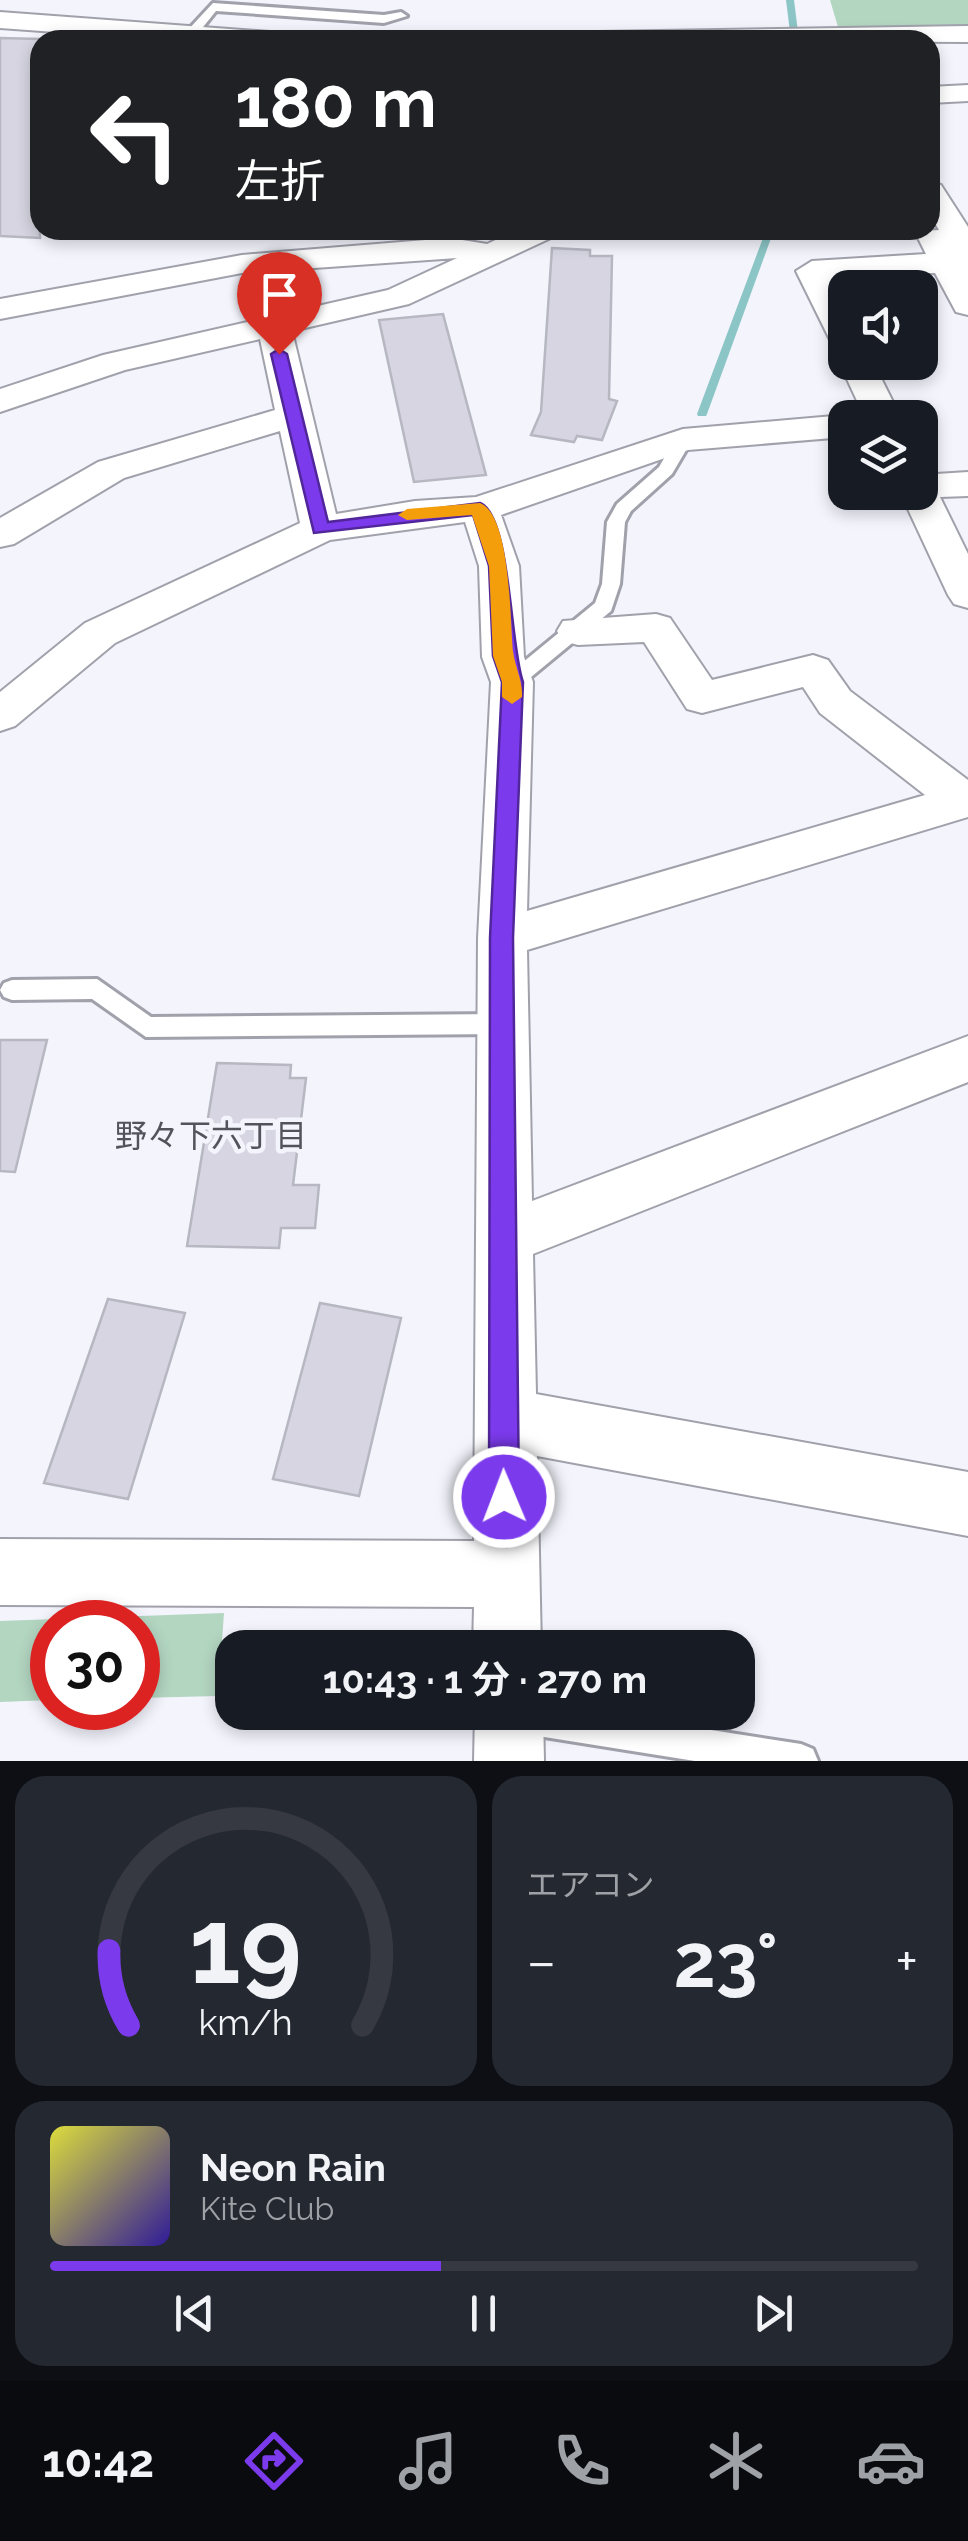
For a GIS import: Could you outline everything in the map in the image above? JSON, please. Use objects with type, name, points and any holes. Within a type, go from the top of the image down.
[{"type":"street","points":[[0,20],[121,30]]},
{"type":"street","points":[[940,33],[968,34]]},
{"type":"street","points":[[940,94],[968,93]]},
{"type":"street","points":[[940,212],[961,258],[968,305]]},
{"type":"street","points":[[0,309],[50,294],[210,273],[242,264],[503,240]]},
{"type":"street","points":[[0,401],[67,376],[273,323],[398,298],[514,240]]},
{"type":"street","points":[[940,240],[961,258]]},
{"type":"street","points":[[828,304],[812,271],[961,258]]},
{"type":"street","points":[[273,323],[320,529]]},
{"type":"street","points":[[0,535],[68,491],[112,470],[292,416]]},
{"type":"street","points":[[0,715],[100,633],[320,529],[480,508],[684,440],[828,427]]},
{"type":"street","points":[[938,488],[968,484]]},
{"type":"street","points":[[480,508],[498,566],[503,656],[512,682],[502,938],[507,1630]]},
{"type":"street","points":[[928,510],[968,595]]},
{"type":"street","points":[[578,631],[656,628],[702,698],[813,670],[835,702],[966,803]]},
{"type":"street","points":[[502,938],[966,803]]},
{"type":"street","points":[[502,1239],[968,1059]]},
{"type":"street","points":[[503,1419],[968,1504]]},
{"type":"street","points":[[0,1572],[505,1574]]},
{"type":"lane","points":[[198,30],[213,7],[366,18],[401,16]]},
{"type":"lane","points":[[512,682],[604,606],[611,584],[616,522],[623,508],[666,470],[684,440]]},
{"type":"lane","points":[[12,990],[97,989],[146,1027],[502,1024]]},
{"type":"lane","points":[[509,1730],[801,1761]]},
{"type":"green space","points":[[830,0],[968,0],[968,28],[849,30],[838,27]]},
{"type":"green space","points":[[224,1613],[223,1630],[215,1630],[215,1696],[160,1697],[160,1615]]},
{"type":"green space","points":[[30,1620],[30,1701],[0,1702],[0,1621]]},
{"type":"building","points":[[0,38],[30,39],[30,238],[0,236]]},
{"type":"building","points":[[552,248],[590,250],[590,256],[612,256],[609,399],[617,401],[602,440],[577,436],[574,442],[531,435],[541,412]]},
{"type":"building","points":[[443,314],[486,475],[414,482],[379,320]]},
{"type":"building","points":[[0,1040],[47,1040],[15,1172],[0,1171]]},
{"type":"building","points":[[217,1063],[291,1065],[290,1078],[306,1078],[293,1185],[319,1185],[315,1228],[281,1228],[279,1248],[187,1246]]},
{"type":"building","points":[[108,1299],[185,1313],[128,1499],[44,1483]]},
{"type":"building","points":[[320,1303],[401,1318],[359,1496],[273,1479]]},
{"type":"waterway","points":[[790,0],[794,30]]},
{"type":"waterway","points":[[702,414],[766,240]]},
{"type":"slow traffic","points":[[407,515],[480,508],[498,566],[503,656],[512,682],[512,697]]},
{"type":"district","name":"野々下六丁目","points":[[211,1135]]},
{"type":"route","points":[[279,354],[320,529],[415,513],[480,508],[498,566],[503,656],[512,682],[502,938],[504,1497]]}]
